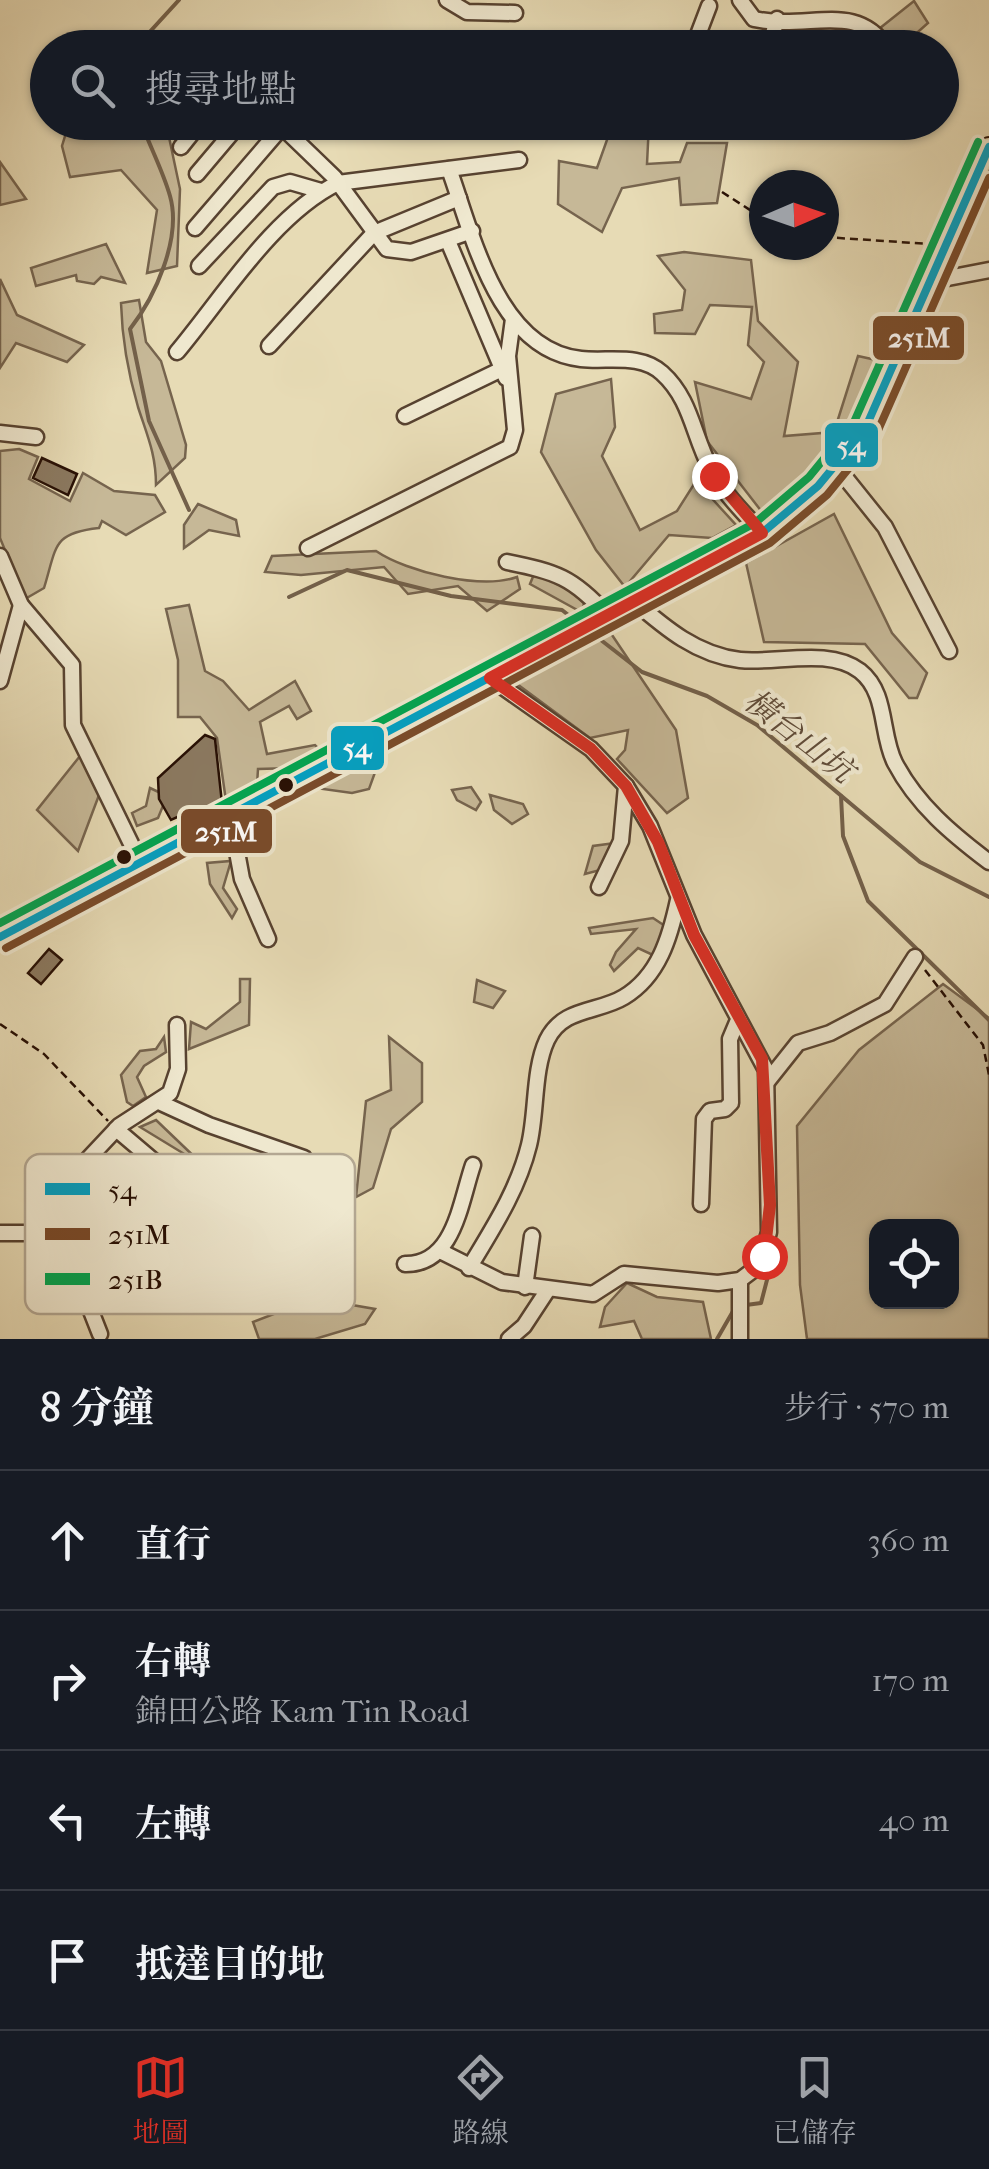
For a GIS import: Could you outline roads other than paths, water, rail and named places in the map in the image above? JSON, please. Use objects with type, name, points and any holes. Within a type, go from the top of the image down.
[{"type":"main road","points":[[0,937],[762,533],[836,466],[876,408],[989,147]]},
{"type":"street","points":[[447,0],[467,12],[515,13]]},
{"type":"street","points":[[740,0],[754,18],[777,19],[832,3]]},
{"type":"street","points":[[857,5],[870,12],[878,30]]},
{"type":"street","points":[[700,30],[709,6]]},
{"type":"street","points":[[774,30],[777,19]]},
{"type":"street","points":[[181,147],[187,140]]},
{"type":"street","points":[[198,174],[226,140]]},
{"type":"street","points":[[194,228],[266,140]]},
{"type":"street","points":[[295,140],[338,183],[387,249],[396,253],[448,241],[472,230]]},
{"type":"street","points":[[178,352],[295,210],[320,192],[338,183],[519,160]]},
{"type":"street","points":[[449,170],[514,319],[528,337],[562,355],[642,362],[662,373],[695,422],[714,476],[762,533]]},
{"type":"street","points":[[200,266],[272,186],[290,182],[320,192]]},
{"type":"street","points":[[269,346],[374,233],[460,198]]},
{"type":"street","points":[[308,548],[510,447],[515,430],[505,376],[448,241]]},
{"type":"street","points":[[932,281],[989,270]]},
{"type":"street","points":[[505,376],[514,319]]},
{"type":"street","points":[[404,416],[505,376]]},
{"type":"street","points":[[0,432],[36,438]]},
{"type":"street","points":[[836,466],[885,527],[949,651]]},
{"type":"street","points":[[0,556],[21,605],[72,665],[74,725],[140,862]]},
{"type":"street","points":[[507,562],[558,572],[584,590],[607,615]]},
{"type":"street","points":[[634,601],[681,639],[718,655],[739,660],[835,661],[858,670],[874,691],[887,744],[914,795],[960,841],[989,862]]},
{"type":"street","points":[[0,681],[21,605]]},
{"type":"street","points":[[442,1252],[487,1278],[547,1291],[592,1294],[619,1276],[632,1274],[718,1283],[740,1280],[760,1264],[769,1232],[767,1082],[762,1059],[738,1020],[678,899],[658,842],[626,786],[591,749],[490,678]]},
{"type":"street","points":[[599,887],[620,840],[626,786]]},
{"type":"street","points":[[230,814],[242,879],[268,939]]},
{"type":"street","points":[[469,1268],[518,1180],[530,1144],[546,1041],[562,1020],[622,998],[648,978],[671,934],[678,899]]},
{"type":"street","points":[[767,1082],[798,1043],[830,1033],[884,1004],[915,957]]},
{"type":"street","points":[[701,1204],[704,1119],[710,1111],[725,1109],[731,1102],[730,1039],[738,1020]]},
{"type":"street","points":[[93,1154],[116,1129],[160,1103],[176,1081],[177,1024]]},
{"type":"street","points":[[160,1103],[292,1154]]},
{"type":"street","points":[[116,1129],[145,1154]]},
{"type":"street","points":[[404,1264],[425,1262],[442,1252],[473,1165]]},
{"type":"street","points":[[0,1234],[25,1233]]},
{"type":"street","points":[[525,1286],[532,1236]]},
{"type":"street","points":[[740,1280],[740,1339]]},
{"type":"street","points":[[509,1339],[524,1326],[547,1291]]},
{"type":"street","points":[[92,1314],[100,1334]]},
{"type":"waterway","points":[[152,30],[179,0]]},
{"type":"waterway","points":[[149,140],[170,196],[172,230],[157,284],[130,329],[149,421],[189,510]]},
{"type":"waterway","name":"橫台山坑","points":[[289,597],[347,570],[451,596],[562,610],[581,625]]},
{"type":"waterway","name":"橫台山坑","points":[[588,630],[642,672],[707,696],[757,725],[920,862],[989,897]]},
{"type":"waterway","points":[[841,796],[843,836],[868,901],[989,1020]]},
{"type":"waterway","points":[[746,1305],[761,1303],[768,1276],[761,1266]]},
{"type":"waterway","points":[[717,1339],[736,1306]]}]
